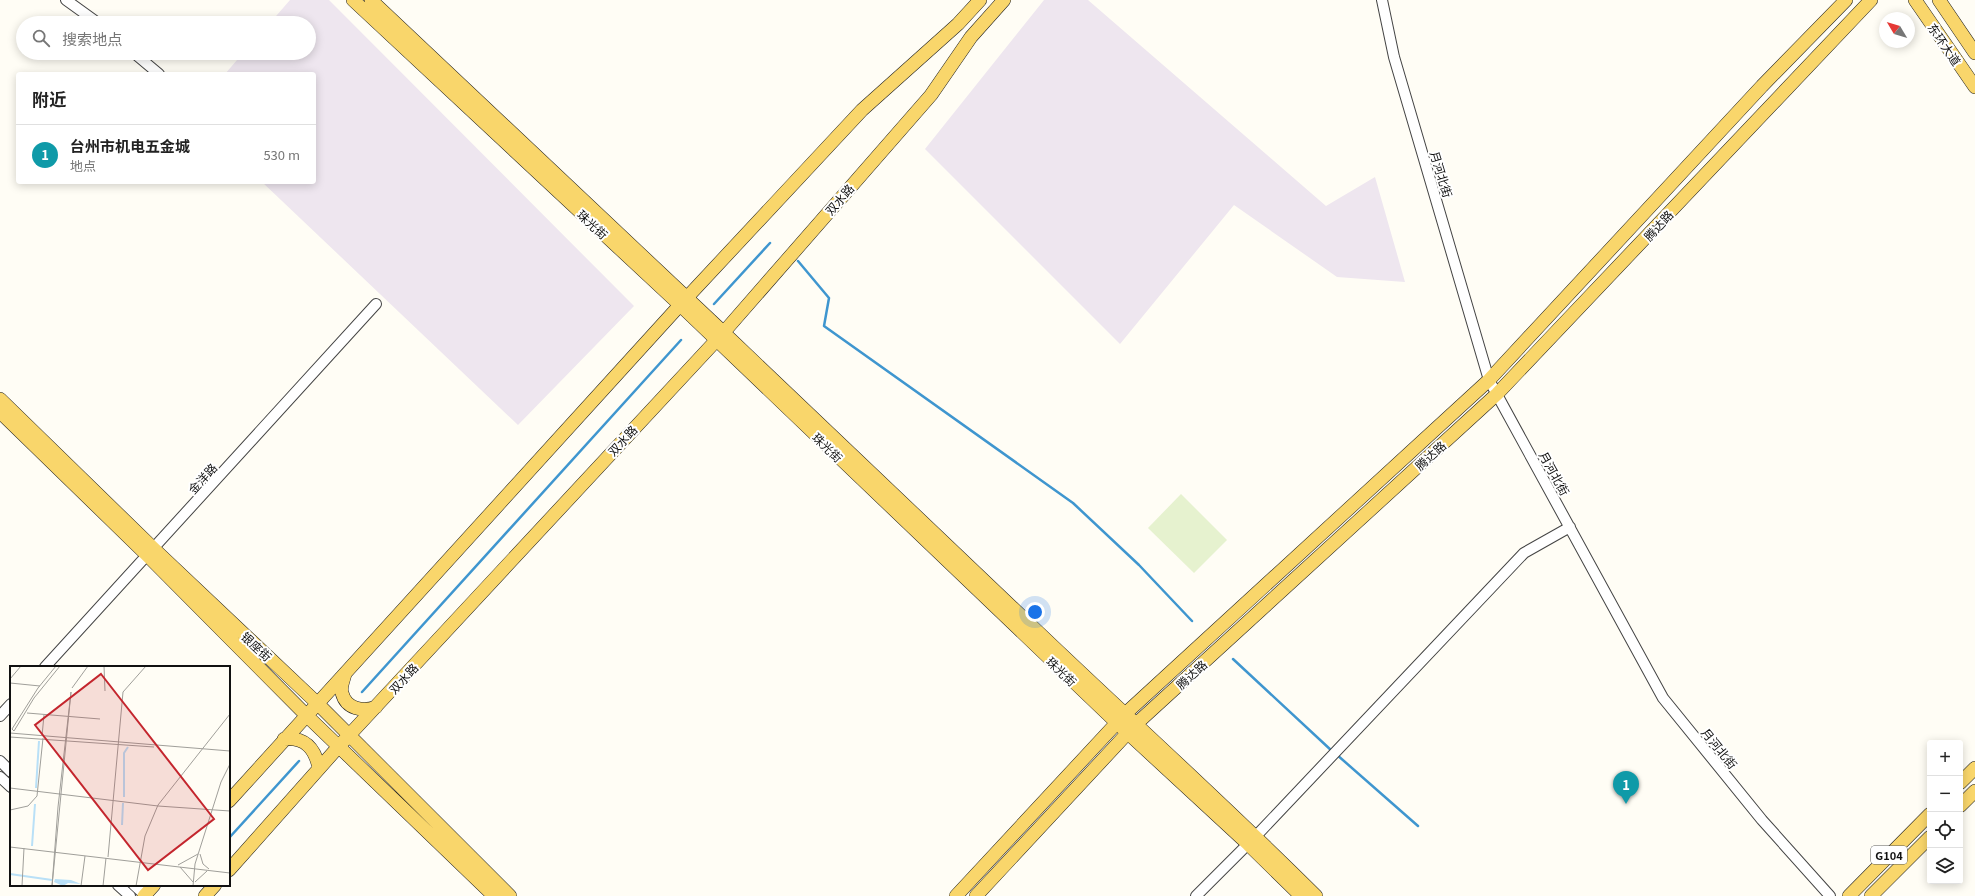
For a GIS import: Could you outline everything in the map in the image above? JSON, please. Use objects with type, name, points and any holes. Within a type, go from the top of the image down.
[{"type":"main road","name":"珠光街","points":[[353,0],[684,301]]},
{"type":"main road","name":"珠光街","points":[[371,0],[1121,719],[1252,840],[1316,896]]},
{"type":"main road","points":[[230,800],[684,301],[862,110],[958,24],[980,0]]},
{"type":"main road","name":"双水路","points":[[230,869],[319,768],[719,335],[931,95],[971,37],[1004,0]]},
{"type":"main road","name":"腾达路","points":[[956,896],[1121,719],[1490,380],[1762,86],[1846,0]]},
{"type":"main road","name":"腾达路","points":[[976,896],[1132,729],[1497,394],[1871,0]]},
{"type":"main road","name":"东环大道","points":[[1915,0],[1975,87]]},
{"type":"main road","name":"东环大道","points":[[1939,0],[1975,53]]},
{"type":"main road","name":"银座街","points":[[0,399],[151,552],[306,715],[344,741],[510,896]]},
{"type":"main road","name":"银座街","points":[[0,412],[317,703],[344,741]]},
{"type":"main road","points":[[346,672],[341,691],[345,700],[354,708],[368,710],[376,707]]},
{"type":"main road","points":[[284,739],[293,738],[302,741],[316,754],[319,768]]},
{"type":"main road","points":[[344,741],[494,896]]},
{"type":"main road","points":[[1963,780],[1975,768]]},
{"type":"main road","points":[[1963,803],[1975,791]]},
{"type":"main road","name":"G104","points":[[1849,896],[1927,817]]},
{"type":"main road","name":"珠光街","points":[[1252,840],[1301,896]]},
{"type":"main road","name":"G104","points":[[1871,896],[1927,840]]},
{"type":"main road","points":[[145,896],[153,886]]},
{"type":"main road","points":[[205,896],[214,886]]},
{"type":"street","points":[[66,0],[88,16]]},
{"type":"street","name":"月河北街","points":[[1382,0],[1394,57],[1490,380],[1663,698],[1762,820],[1830,896]]},
{"type":"street","points":[[142,60],[157,72]]},
{"type":"street","name":"金洋路","points":[[46,666],[376,304]]},
{"type":"street","points":[[1196,896],[1252,840],[1524,553],[1570,527]]},
{"type":"street","points":[[0,716],[10,705]]},
{"type":"street","points":[[0,762],[10,771]]},
{"type":"street","points":[[0,777],[10,786]]},
{"type":"street","points":[[119,886],[130,896]]},
{"type":"street","points":[[135,886],[145,896]]},
{"type":"shaded area","points":[[290,0],[329,0],[634,306],[518,425],[264,184],[316,184],[316,72],[227,72],[237,60],[316,60],[316,16],[276,16]]},
{"type":"shaded area","points":[[1044,0],[1088,0],[1326,206],[1375,177],[1405,282],[1337,277],[1234,205],[1120,344],[925,149]]},
{"type":"green space","points":[[1181,494],[1227,540],[1194,573],[1148,528]]},
{"type":"waterway","points":[[714,304],[770,243]]},
{"type":"waterway","points":[[798,261],[829,298],[824,326],[1073,503],[1139,565],[1192,621]]},
{"type":"waterway","points":[[362,692],[681,340]]},
{"type":"waterway","points":[[1233,659],[1332,751]]},
{"type":"waterway","points":[[1336,754],[1418,826]]},
{"type":"waterway","points":[[230,837],[299,761]]},
{"type":"place","name":"台州市机电五金城","points":[[1626,804]]}]
